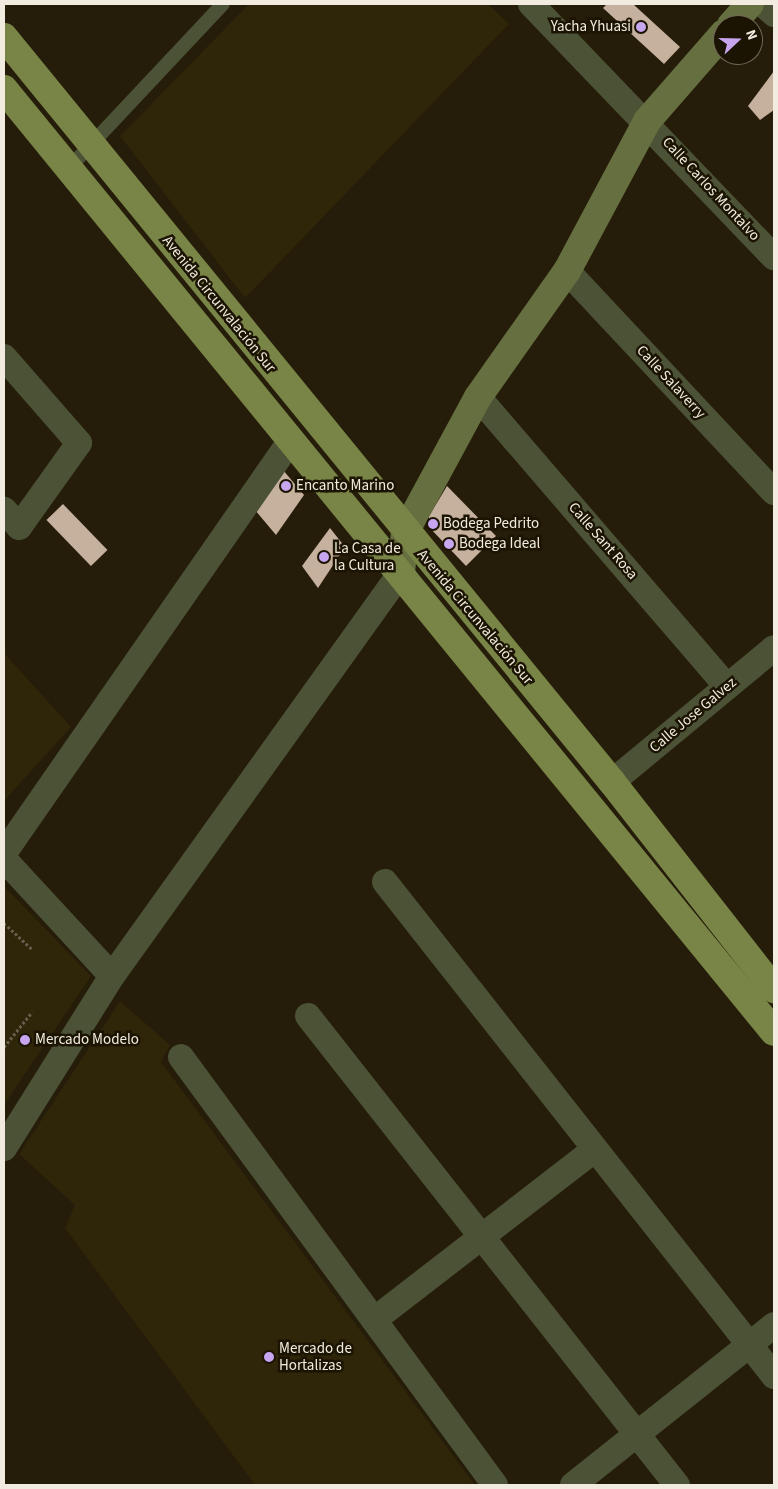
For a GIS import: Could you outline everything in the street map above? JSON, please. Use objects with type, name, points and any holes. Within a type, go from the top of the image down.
[{"type":"main road","name":"Avenida Circunvalación Sur","points":[[4,37],[405,532],[612,782],[774,989]]},
{"type":"main road","name":"Avenida Circunvalación Sur","points":[[4,89],[289,443],[401,573],[774,1031]]},
{"type":"street","name":"Calle Carlos Montalvo","points":[[531,4],[648,121],[774,257]]},
{"type":"street","points":[[740,15],[750,4]]},
{"type":"street","points":[[763,4],[774,14]]},
{"type":"street","points":[[4,1148],[112,976],[401,573],[405,532],[478,397],[567,271],[648,121],[713,46]]},
{"type":"street","name":"Calle Salaverry","points":[[567,271],[774,492]]},
{"type":"street","points":[[4,357],[79,443],[11,519]]},
{"type":"street","name":"Calle Sant Rosa","points":[[478,397],[727,687]]},
{"type":"street","points":[[4,853],[289,443]]},
{"type":"street","name":"Calle Jose Galvez","points":[[612,782],[774,648]]},
{"type":"street","points":[[4,859],[112,976]]},
{"type":"street","points":[[386,882],[774,1376]]},
{"type":"street","points":[[308,1016],[677,1485]]},
{"type":"street","points":[[181,1057],[495,1485]]},
{"type":"street","points":[[374,1320],[595,1149]]},
{"type":"street","points":[[573,1485],[635,1433],[774,1325]]},
{"type":"lane","points":[[68,169],[223,4]]},
{"type":"path","points":[[4,923],[32,950]]},
{"type":"path","points":[[4,1046],[32,1012]]},
{"type":"shaded area","points":[[249,4],[488,4],[509,24],[245,298],[120,136]]},
{"type":"shaded area","points":[[4,653],[71,727],[4,801]]},
{"type":"shaded area","name":"Mercado Modelo","points":[[4,886],[91,976],[4,1105]]},
{"type":"shaded area","name":"Mercado de Hortalizas","points":[[120,1001],[170,1045],[161,1062],[475,1485],[255,1485],[65,1228],[75,1205],[19,1154]]},
{"type":"building","name":"Yacha Yhuasi","points":[[607,4],[633,4],[680,47],[664,64],[603,8]]},
{"type":"building","points":[[774,71],[774,110],[760,120],[748,106]]},
{"type":"building","points":[[283,470],[304,495],[276,535],[255,510]]},
{"type":"building","points":[[447,486],[496,536],[466,566],[429,527],[429,516]]},
{"type":"building","points":[[63,504],[107,550],[91,566],[46,520]]},
{"type":"building","name":"La Casa de la Cultura","points":[[330,528],[345,547],[318,588],[302,566]]},
{"type":"place","name":"Yacha Yhuasi","points":[[641,27]]},
{"type":"place","name":"Encanto Marino","points":[[286,486]]},
{"type":"place","name":"Bodega Pedrito","points":[[433,524]]},
{"type":"place","name":"Bodega Ideal","points":[[449,544]]},
{"type":"place","name":"La Casa de la Cultura","points":[[324,557]]},
{"type":"place","name":"Mercado Modelo","points":[[25,1040]]},
{"type":"place","name":"Mercado de Hortalizas","points":[[269,1357]]}]
